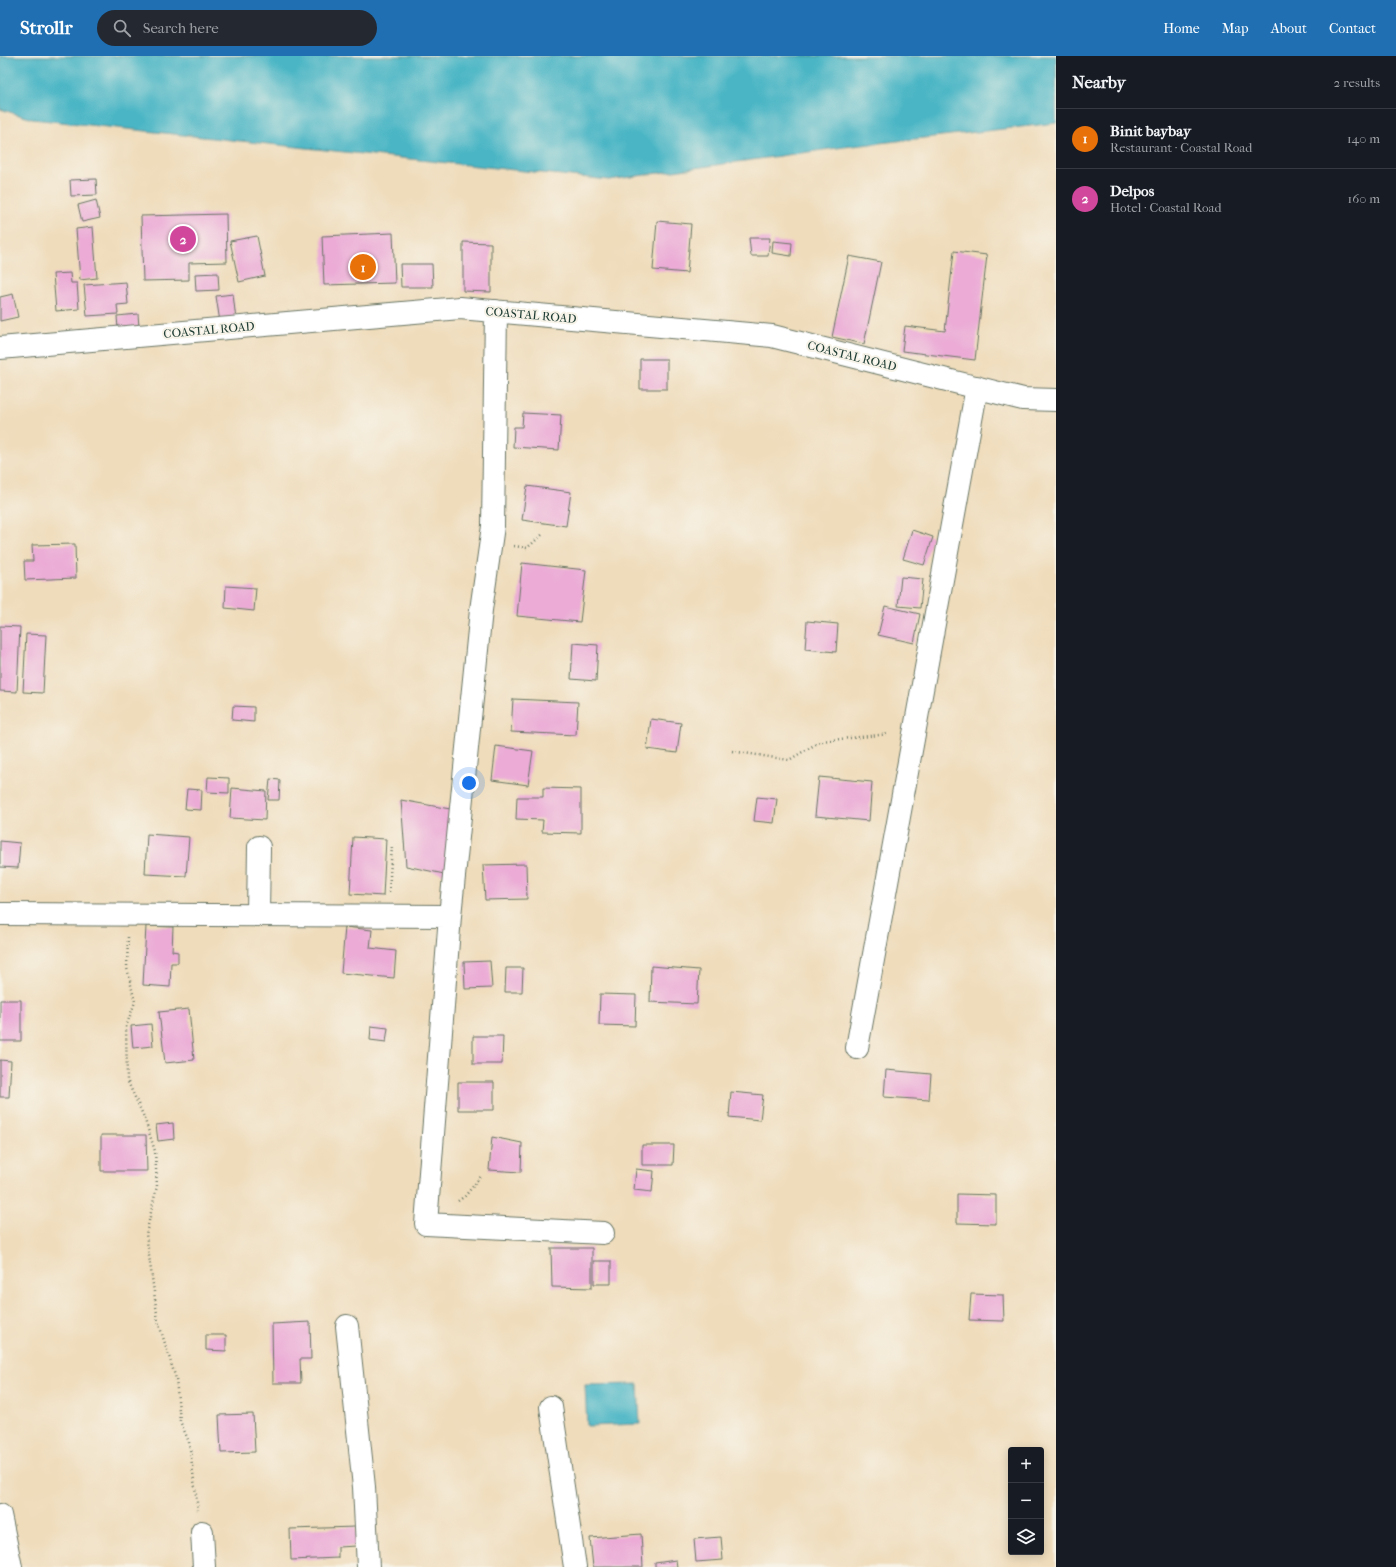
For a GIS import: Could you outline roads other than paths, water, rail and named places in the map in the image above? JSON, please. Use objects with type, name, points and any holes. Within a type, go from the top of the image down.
[{"type":"street","name":"COASTAL ROAD","points":[[0,348],[460,308],[772,336],[1023,399],[1056,400]]},
{"type":"street","points":[[496,311],[493,526],[481,610],[450,916],[426,1224],[603,1233]]},
{"type":"street","points":[[857,1048],[977,387]]},
{"type":"street","points":[[258,915],[259,847]]},
{"type":"street","points":[[0,914],[450,916]]},
{"type":"street","points":[[347,1326],[364,1487],[368,1567]]},
{"type":"street","points":[[551,1407],[575,1567]]},
{"type":"street","points":[[0,1515],[11,1567]]},
{"type":"street","points":[[202,1532],[204,1567]]},
{"type":"water","points":[[0,56],[1056,56],[1056,123],[844,147],[609,180],[32,119],[0,109]]},
{"type":"water","points":[[638,1384],[640,1424],[587,1426],[585,1385]]},
{"type":"place","name":"Delpos","points":[[183,239]]},
{"type":"place","name":"Binit baybay","points":[[363,267]]}]
